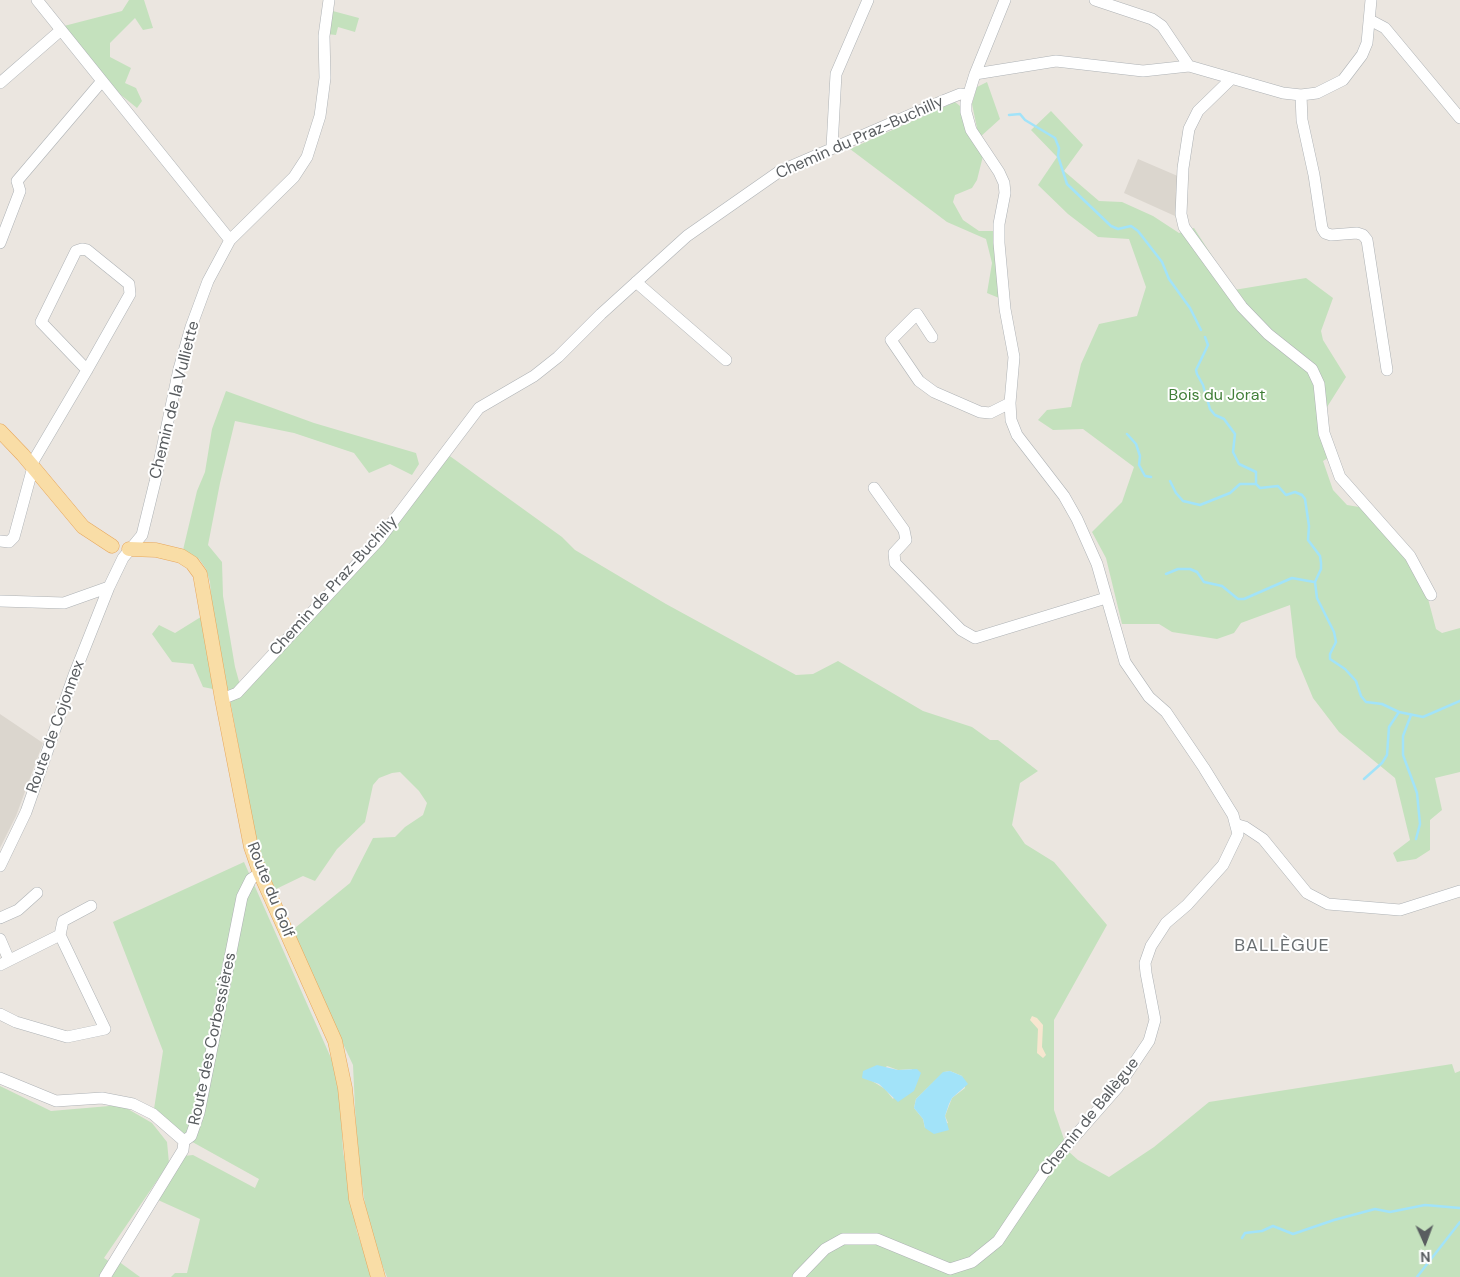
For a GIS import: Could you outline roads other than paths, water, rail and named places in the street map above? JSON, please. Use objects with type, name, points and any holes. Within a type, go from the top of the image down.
[{"type":"main road","points":[[0,431],[83,527],[112,546]]},
{"type":"main road","name":"Route du Golf","points":[[129,550],[147,550],[181,556],[192,563],[200,574],[247,829],[260,873],[335,1041],[345,1088],[356,1198],[378,1277]]},
{"type":"street","points":[[37,0],[230,240]]},
{"type":"street","name":"Chemin de la Vulliette","points":[[129,550],[142,535],[191,327],[208,281],[230,240],[294,177],[306,157],[320,116],[325,78],[324,36],[329,0]]},
{"type":"street","points":[[832,147],[836,74],[868,0]]},
{"type":"street","points":[[1005,0],[975,74],[968,95],[966,112],[971,130],[999,172],[1004,183],[1005,194],[999,224],[999,243],[1004,309],[1014,357],[1010,403],[1011,420],[1017,435],[1064,496],[1076,519],[1097,564],[1120,651],[1125,662],[1149,697],[1166,712],[1204,768],[1238,825],[1245,827],[1263,839],[1307,893],[1328,904],[1400,910],[1460,891]]},
{"type":"street","points":[[1095,0],[1152,19],[1162,26],[1189,66]]},
{"type":"street","points":[[975,74],[1056,61],[1143,71],[1189,66],[1276,92],[1301,96],[1317,94],[1332,87],[1352,71],[1362,55],[1370,20],[1371,0]]},
{"type":"street","points":[[1370,20],[1385,28],[1460,118]]},
{"type":"street","points":[[0,83],[61,30]]},
{"type":"street","points":[[1231,78],[1198,112],[1189,129],[1183,168],[1182,214],[1184,227],[1242,307],[1268,334],[1312,369],[1319,384],[1324,433],[1340,476],[1410,556],[1431,595]]},
{"type":"street","points":[[0,243],[20,191],[17,181],[102,81]]},
{"type":"street","name":"Chemin du Praz-Buchilly","points":[[522,382],[558,357],[687,236],[780,171],[832,147],[960,94],[968,95]]},
{"type":"street","points":[[1301,96],[1302,120],[1322,228],[1331,235],[1357,234],[1363,235],[1367,240],[1387,370]]},
{"type":"street","points":[[0,541],[9,542],[14,537],[32,466],[87,370],[130,294],[131,288],[122,278],[82,248],[76,251],[41,318],[41,322],[87,370]]},
{"type":"street","points":[[636,282],[726,360]]},
{"type":"street","points":[[932,337],[917,314],[891,340],[920,381],[934,392],[980,412],[990,413],[1010,403]]},
{"type":"street","name":"Chemin de Praz-Buchilly","points":[[222,699],[237,693],[379,540],[479,408],[522,382]]},
{"type":"street","points":[[874,488],[904,530],[906,540],[894,553],[895,563],[961,630],[975,638],[1106,598]]},
{"type":"street","points":[[142,535],[147,550]]},
{"type":"street","points":[[112,546],[129,550]]},
{"type":"street","name":"Route de Cojonnex","points":[[0,866],[26,812],[74,675],[109,587],[129,550]]},
{"type":"street","points":[[0,600],[64,602],[109,587]]},
{"type":"street","name":"Chemin de Ballègue","points":[[798,1277],[825,1249],[843,1239],[877,1239],[950,1269],[972,1262],[998,1241],[1047,1168],[1118,1087],[1149,1041],[1155,1020],[1146,973],[1146,963],[1151,946],[1166,923],[1188,905],[1223,865],[1237,839],[1238,825]]},
{"type":"street","name":"Route des Corbessières","points":[[105,1277],[183,1150],[184,1141],[191,1136],[199,1113],[242,897],[251,879],[260,873]]},
{"type":"street","points":[[0,918],[18,910],[37,893]]},
{"type":"street","points":[[0,1014],[16,1022],[67,1037],[105,1029],[60,935],[63,921],[91,906]]},
{"type":"street","points":[[0,939],[5,962],[60,935]]},
{"type":"street","points":[[0,1078],[56,1101],[102,1098],[133,1104],[153,1114],[184,1141]]},
{"type":"water","points":[[877,1065],[898,1070],[917,1069],[921,1073],[914,1091],[898,1102],[879,1084],[862,1078],[863,1071]]},
{"type":"water","points":[[950,1071],[962,1076],[968,1084],[952,1098],[949,1104],[945,1116],[949,1130],[934,1134],[925,1128],[923,1119],[914,1108],[916,1099],[943,1072]]},
{"type":"waterway","points":[[1009,115],[1020,114],[1025,120],[1055,138],[1059,148],[1058,156],[1067,184],[1111,226],[1118,229],[1131,226],[1138,231],[1162,262],[1169,279],[1190,308],[1201,330]]},
{"type":"waterway","points":[[1205,337],[1208,345],[1196,370],[1197,374],[1203,385],[1210,409],[1215,415],[1224,419],[1235,434],[1233,452],[1239,464],[1256,472],[1256,484],[1260,488],[1278,486],[1286,495],[1295,492],[1302,495],[1305,499],[1309,526],[1308,540],[1320,556],[1321,563],[1321,569],[1315,582],[1317,598],[1334,632],[1336,642],[1330,654],[1330,659],[1345,669],[1356,681],[1361,696],[1366,702],[1382,704],[1399,712],[1423,717],[1460,701]]},
{"type":"waterway","points":[[1127,434],[1136,444],[1140,456],[1139,465],[1145,476],[1151,477]]},
{"type":"waterway","points":[[1170,481],[1176,493],[1183,501],[1200,505],[1230,493],[1240,484],[1256,484]]},
{"type":"waterway","points":[[1166,574],[1178,569],[1190,569],[1197,572],[1204,582],[1222,586],[1238,599],[1244,599],[1292,578],[1314,582]]},
{"type":"waterway","points":[[1364,779],[1382,763],[1387,755],[1389,727],[1399,712]]},
{"type":"waterway","points":[[1411,715],[1403,736],[1403,755],[1417,793],[1420,824],[1416,839]]},
{"type":"waterway","points":[[1242,1238],[1245,1233],[1262,1231],[1273,1226],[1293,1234],[1375,1209],[1390,1212],[1425,1205],[1460,1208]]},
{"type":"waterway","points":[[1417,1277],[1460,1222]]},
{"type":"district","name":"BALLÈGUE","points":[[1282,946]]},
{"type":"park label","name":"Bois du Jorat","points":[[1217,396]]}]
